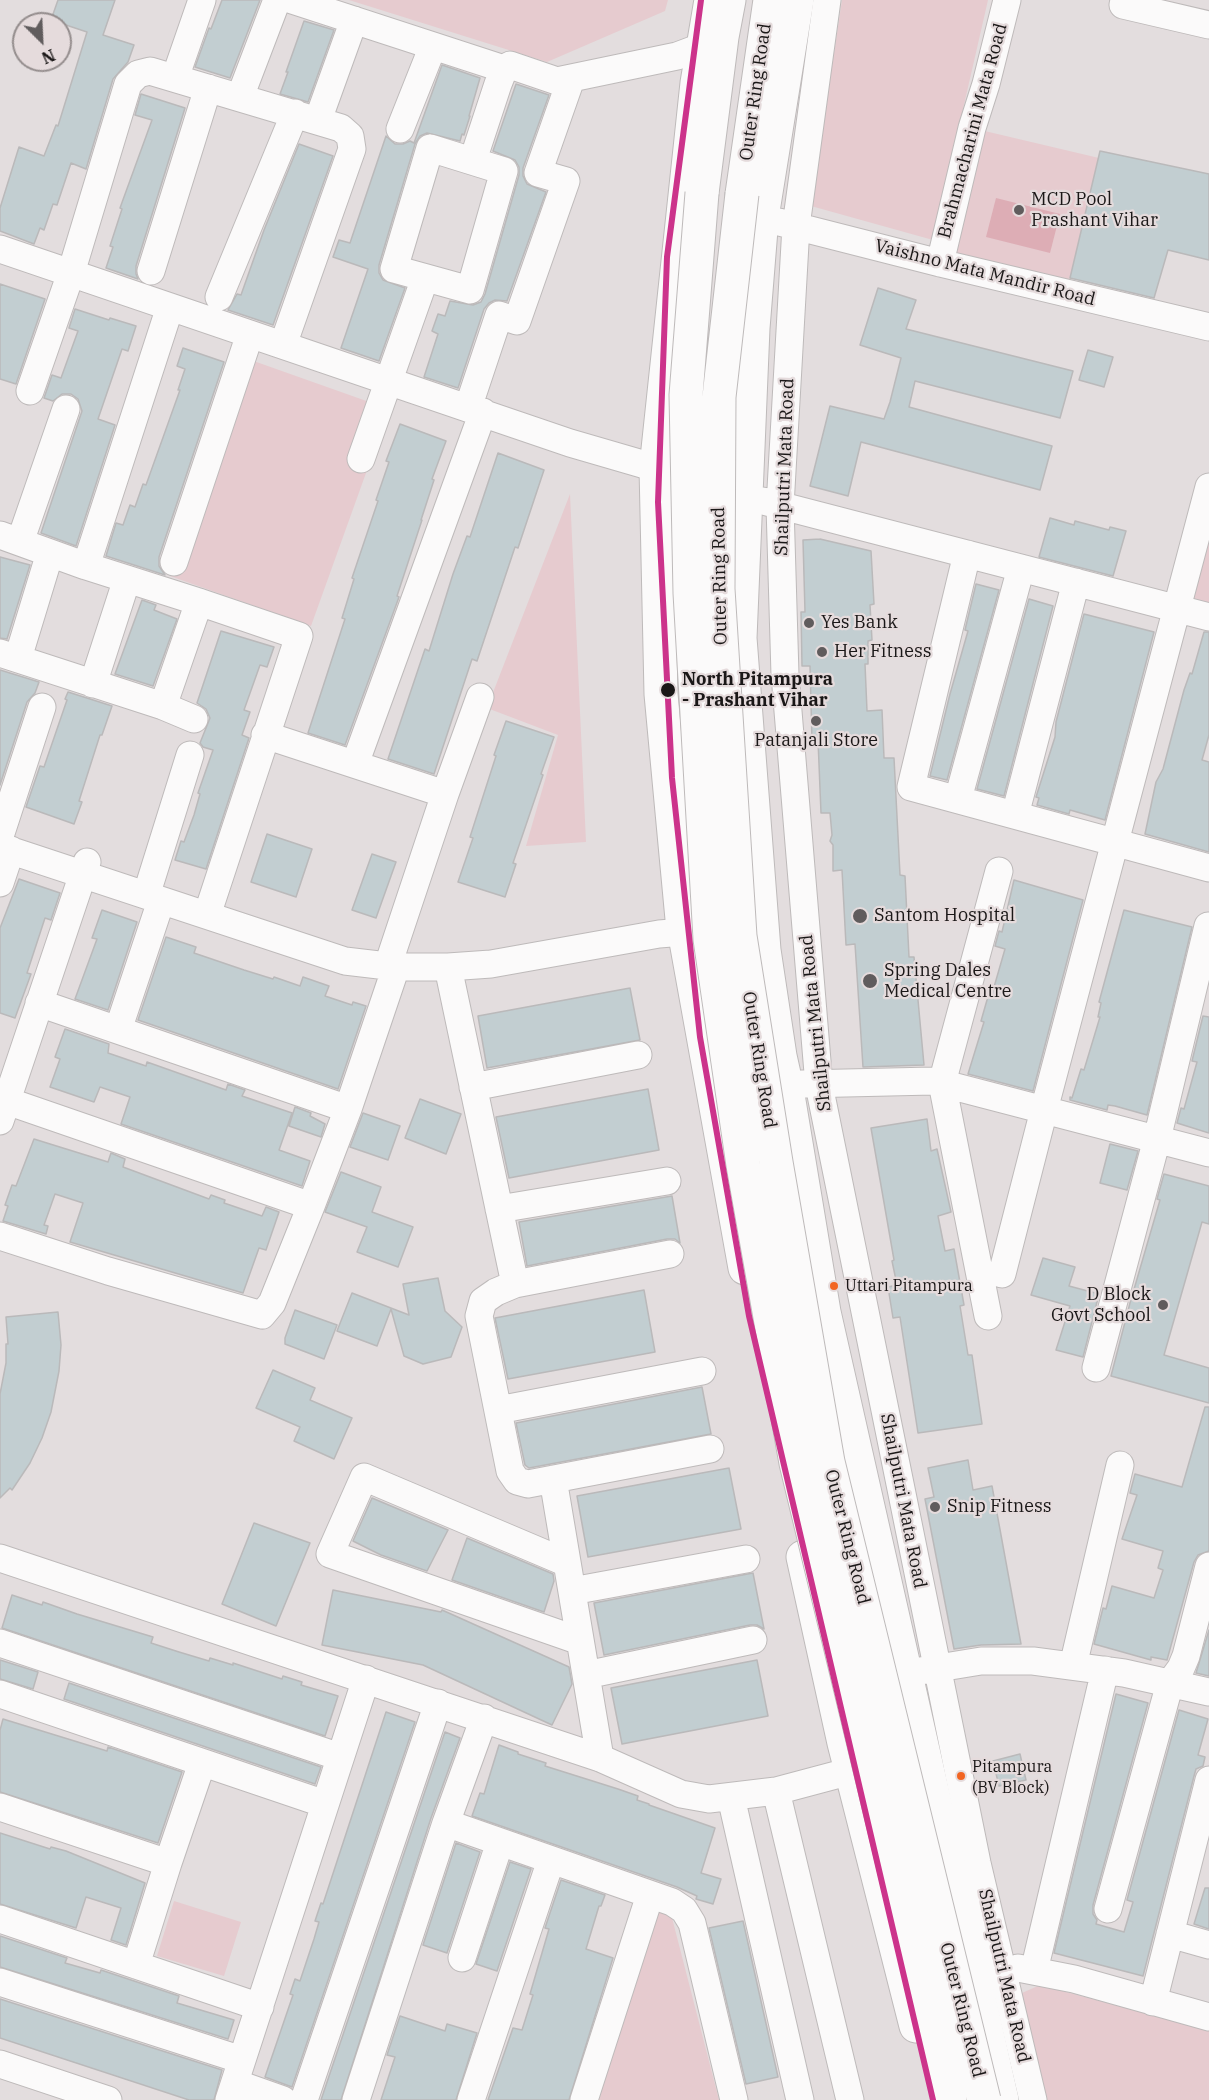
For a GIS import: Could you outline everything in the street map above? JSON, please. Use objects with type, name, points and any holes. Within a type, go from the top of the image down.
[{"type":"main road","points":[[711,0],[701,47],[656,468],[661,694],[683,925],[776,1438],[851,1772],[934,2100]]},
{"type":"main road","name":"Outer Ring Road","points":[[729,0],[702,194],[686,394],[690,593],[710,939],[743,1165],[796,1463],[950,2100]]},
{"type":"main road","name":"Outer Ring Road","points":[[770,0],[752,205],[753,328],[740,638],[764,950],[824,1312],[922,1671],[986,1963],[980,2000],[1002,2100]]},
{"type":"main road","name":"Outer Ring Road","points":[[797,0],[752,205],[719,397],[718,589],[740,936],[828,1462],[984,2100]]},
{"type":"main road","points":[[666,746],[747,744]]},
{"type":"main road","points":[[731,1192],[802,1182]]},
{"type":"main road","points":[[913,2014],[980,2000]]},
{"type":"street","points":[[175,78],[202,0]]},
{"type":"street","points":[[240,97],[277,0]]},
{"type":"street","points":[[292,0],[504,69]]},
{"type":"street","name":"Shailputri Mata Road","points":[[827,0],[796,226],[780,506],[785,675],[819,1084],[922,1671]]},
{"type":"street","name":"Brahmacharini Mata Road","points":[[940,263],[972,128],[986,84],[1007,0]]},
{"type":"street","points":[[1124,0],[1123,5],[1209,25]]},
{"type":"street","points":[[219,297],[354,20]]},
{"type":"street","points":[[400,129],[433,46]]},
{"type":"street","points":[[473,160],[504,69],[510,65],[557,81],[677,56],[701,47]]},
{"type":"street","points":[[30,391],[71,273],[128,84],[138,74],[150,71],[341,128],[350,136],[352,149],[283,345]]},
{"type":"street","points":[[355,764],[476,410],[499,315],[517,321],[567,181],[538,173],[571,79]]},
{"type":"street","points":[[152,271],[208,88]]},
{"type":"street","points":[[430,148],[473,160],[504,171],[470,290],[394,269],[430,148]]},
{"type":"street","name":"Vaishno Mata Mandir Road","points":[[752,205],[796,226],[1209,327]]},
{"type":"street","points":[[0,249],[570,443],[656,468]]},
{"type":"street","points":[[361,459],[424,278]]},
{"type":"street","points":[[86,566],[170,307]]},
{"type":"street","points":[[174,562],[250,333]]},
{"type":"street","points":[[66,409],[10,539],[299,636],[211,903]]},
{"type":"street","points":[[1002,1274],[1209,487]]},
{"type":"street","points":[[746,496],[1209,616]]},
{"type":"street","points":[[50,553],[9,655],[163,706],[194,719]]},
{"type":"street","points":[[967,554],[911,786],[1209,868]]},
{"type":"street","points":[[958,799],[1021,568]]},
{"type":"street","points":[[93,684],[127,579]]},
{"type":"street","points":[[1015,815],[1076,582]]},
{"type":"street","points":[[163,706],[199,602]]},
{"type":"street","points":[[0,1236],[108,1271],[262,1315],[273,1303],[348,1109],[445,794],[480,697]]},
{"type":"street","points":[[0,883],[3,841],[42,707]]},
{"type":"street","points":[[265,735],[445,794]]},
{"type":"street","points":[[118,1030],[190,755]]},
{"type":"street","points":[[3,841],[155,892],[345,961],[394,962],[448,967],[491,964],[683,925]]},
{"type":"street","points":[[85,868],[3,1111],[311,1206]]},
{"type":"street","points":[[988,1316],[942,1083],[999,871]]},
{"type":"street","points":[[155,892],[211,903],[394,962],[493,952],[683,925]]},
{"type":"street","points":[[1096,1368],[1157,1139],[1208,926]]},
{"type":"street","points":[[448,967],[515,1284]]},
{"type":"street","points":[[39,1003],[348,1109]]},
{"type":"street","points":[[473,1087],[638,1054]]},
{"type":"street","points":[[786,1083],[933,1081],[1209,1153]]},
{"type":"street","points":[[499,1209],[667,1180]]},
{"type":"street","points":[[670,1254],[515,1284],[496,1292],[483,1301],[479,1316],[510,1471],[517,1481],[528,1484],[710,1449]]},
{"type":"street","points":[[498,1410],[702,1371]]},
{"type":"street","points":[[1073,1666],[1120,1465]]},
{"type":"street","points":[[567,1563],[364,1477],[330,1554],[580,1641]]},
{"type":"street","points":[[553,1479],[600,1758]]},
{"type":"street","points":[[0,1558],[600,1758],[681,1794],[709,1799],[731,1797],[776,1791],[851,1772]]},
{"type":"street","points":[[572,1591],[746,1559]]},
{"type":"street","points":[[1108,1909],[1170,1683],[1181,1668],[1186,1656],[1209,1566]]},
{"type":"street","points":[[586,1675],[753,1640]]},
{"type":"street","points":[[0,1644],[340,1757]]},
{"type":"street","points":[[922,1671],[981,1661],[1033,1661],[1106,1670],[1209,1692]]},
{"type":"street","points":[[1034,1971],[1106,1670]]},
{"type":"street","points":[[236,2081],[366,1679]]},
{"type":"street","points":[[0,1694],[325,1804]]},
{"type":"street","points":[[304,2100],[438,1703]]},
{"type":"street","points":[[356,2100],[446,1823],[484,1718]]},
{"type":"street","points":[[136,1965],[202,1763]]},
{"type":"street","points":[[1152,2002],[1209,1780]]},
{"type":"street","points":[[776,1791],[850,2100]]},
{"type":"street","points":[[731,1797],[800,2100]]},
{"type":"street","points":[[0,1807],[168,1863]]},
{"type":"street","points":[[446,1823],[672,1902],[684,1910],[692,1923],[734,2100]]},
{"type":"street","points":[[462,1958],[500,1842]]},
{"type":"street","points":[[471,2100],[552,1860]]},
{"type":"street","points":[[584,2100],[650,1895]]},
{"type":"street","points":[[0,1919],[260,2007]]},
{"type":"street","points":[[1170,1934],[1209,1945]]},
{"type":"street","points":[[986,1963],[1074,1979],[1209,2017]]},
{"type":"street","name":"Shailputri Mata Road","points":[[986,1963],[1033,2100]]},
{"type":"street","points":[[0,1982],[283,2100]]},
{"type":"street","points":[[0,2064],[108,2100]]},
{"type":"shaded area","points":[[349,0],[668,0],[665,11],[547,62]]},
{"type":"shaded area","points":[[842,0],[988,0],[933,240],[811,206]]},
{"type":"shaded area","name":"MCD Pool Prashant Vihar","points":[[972,128],[1099,158],[1067,293],[940,263]]},
{"type":"shaded area","points":[[996,198],[1060,214],[1050,253],[986,237]]},
{"type":"shaded area","points":[[248,359],[389,409],[311,626],[170,576]]},
{"type":"shaded area","points":[[570,494],[586,842],[526,846],[558,735],[487,708]]},
{"type":"shaded area","points":[[1209,525],[1209,606],[1190,601]]},
{"type":"shaded area","points":[[174,1901],[241,1922],[224,1976],[157,1956]]},
{"type":"shaded area","points":[[649,1904],[671,1914],[719,2100],[585,2100]]},
{"type":"shaded area","points":[[1040,1985],[1209,2030],[1209,2100],[1046,2100],[1022,1993]]},
{"type":"building","points":[[58,0],[115,0],[103,35],[134,45],[128,62],[113,79],[86,169],[71,163],[57,205],[53,204],[44,230],[40,228],[34,244],[0,231],[0,208],[19,147],[44,156],[56,125],[58,126],[87,32],[72,27],[72,12],[54,12]]},
{"type":"building","points":[[222,0],[260,0],[230,78],[195,67]]},
{"type":"building","points":[[304,21],[334,30],[308,102],[280,94]]},
{"type":"building","points":[[442,65],[480,78],[464,135],[462,134],[460,141],[427,133],[420,136],[415,144],[379,265],[379,273],[383,280],[405,288],[379,361],[341,348],[368,269],[333,257],[339,240],[350,243],[386,136],[395,144],[410,141],[414,143]]},
{"type":"building","points":[[516,84],[549,95],[523,168],[523,176],[527,184],[546,192],[507,301],[495,300],[484,309],[458,388],[424,377],[438,334],[432,331],[438,314],[445,316],[450,301],[473,305],[481,302],[485,294],[519,175],[519,167],[515,160],[493,151]]},
{"type":"building","points":[[141,94],[185,108],[136,266],[138,279],[106,268],[113,247],[110,246],[122,209],[120,208],[152,120],[135,115]]},
{"type":"building","points":[[299,144],[333,156],[273,325],[228,310],[237,294],[241,295],[264,230]]},
{"type":"building","points":[[1100,151],[1209,174],[1209,260],[1168,250],[1154,298],[1070,278]]},
{"type":"building","points":[[0,284],[45,299],[16,384],[0,379]]},
{"type":"building","points":[[878,288],[916,300],[906,329],[1073,371],[1060,418],[915,381],[909,407],[1052,446],[1040,490],[861,442],[848,496],[810,486],[830,406],[884,419],[890,402],[901,358],[860,345]]},
{"type":"building","points":[[75,309],[136,326],[128,351],[122,349],[98,419],[115,425],[76,546],[41,533],[82,411],[78,399],[71,394],[62,394],[53,401],[44,398],[52,375],[61,378],[78,331],[69,328]]},
{"type":"building","points":[[183,348],[224,362],[159,557],[159,566],[165,575],[106,556],[116,523],[123,525],[130,505],[135,507],[143,484],[146,485],[180,390],[178,390],[185,369],[177,366]]},
{"type":"building","points":[[1088,350],[1113,357],[1104,387],[1079,380]]},
{"type":"building","points":[[400,424],[446,441],[432,479],[434,480],[397,596],[399,597],[345,745],[308,733],[345,619],[342,618],[354,579],[352,578],[378,501],[376,500],[389,462],[386,461]]},
{"type":"building","points":[[498,453],[544,470],[518,548],[515,547],[477,661],[472,659],[434,774],[388,759],[425,649],[429,651],[453,574],[467,536],[470,537]]},
{"type":"building","points":[[1050,518],[1074,525],[1075,521],[1109,530],[1110,527],[1126,531],[1113,576],[1039,557]]},
{"type":"building","points":[[820,539],[871,551],[874,604],[870,605],[872,640],[868,641],[868,664],[865,664],[867,711],[882,710],[884,758],[894,758],[900,875],[905,876],[909,957],[914,957],[924,1065],[863,1067],[855,944],[846,945],[842,870],[833,871],[830,813],[821,813],[818,740],[812,741],[810,666],[802,666],[801,612],[805,612],[803,540]]},
{"type":"building","points":[[0,557],[30,565],[7,639],[0,638]]},
{"type":"building","points":[[976,584],[999,590],[947,780],[930,776],[968,631],[965,630]]},
{"type":"building","points":[[1029,599],[1053,606],[1004,796],[977,789]]},
{"type":"building","points":[[142,600],[156,605],[154,610],[177,619],[153,686],[115,674]]},
{"type":"building","points":[[1084,614],[1154,632],[1105,820],[1070,810],[1069,814],[1037,805],[1039,798],[1036,797],[1055,737],[1056,722]]},
{"type":"building","points":[[221,631],[274,647],[267,667],[260,665],[244,710],[250,712],[242,735],[249,738],[206,869],[175,860],[181,841],[184,842],[194,815],[200,794],[198,793],[213,750],[203,747],[200,743],[210,718],[206,709],[197,703]]},
{"type":"building","points":[[1204,632],[1209,632],[1209,735],[1202,760],[1209,762],[1209,852],[1145,834],[1156,782],[1163,769],[1184,690],[1190,673],[1192,674]]},
{"type":"building","points":[[0,670],[39,682],[35,693],[27,702],[0,785]]},
{"type":"building","points":[[68,692],[112,706],[102,735],[100,735],[74,824],[26,807],[40,766],[44,767]]},
{"type":"building","points":[[506,721],[554,737],[513,863],[516,864],[505,897],[458,882],[473,838],[470,837]]},
{"type":"building","points":[[267,834],[312,849],[296,897],[251,882]]},
{"type":"building","points":[[372,854],[396,862],[376,918],[352,910]]},
{"type":"building","points":[[19,879],[60,893],[51,920],[45,918],[27,973],[31,974],[15,1018],[0,1013],[0,928]]},
{"type":"building","points":[[1014,880],[1083,900],[1033,1091],[968,1074],[984,1022],[981,1021],[989,993],[992,994],[1005,949],[995,946],[999,931],[1002,932]]},
{"type":"building","points":[[102,910],[137,922],[108,1010],[75,999],[97,939],[92,938]]},
{"type":"building","points":[[1124,910],[1192,927],[1147,1115],[1108,1105],[1107,1110],[1070,1100],[1081,1069],[1084,1070],[1100,1017],[1098,1017],[1101,1003],[1099,1002]]},
{"type":"building","points":[[166,937],[196,947],[194,953],[273,979],[274,977],[300,986],[303,977],[329,986],[325,996],[352,1005],[353,1002],[366,1006],[338,1089],[138,1020]]},
{"type":"building","points":[[630,988],[640,1040],[487,1068],[478,1016]]},
{"type":"building","points":[[1203,1016],[1209,1017],[1209,1133],[1177,1123],[1181,1108],[1184,1109],[1197,1062],[1192,1061]]},
{"type":"building","points":[[65,1029],[109,1044],[108,1053],[146,1066],[147,1062],[226,1090],[228,1084],[245,1090],[242,1096],[292,1113],[279,1150],[310,1161],[302,1186],[121,1124],[130,1097],[100,1087],[94,1102],[50,1087],[60,1059],[55,1057]]},
{"type":"building","points":[[648,1089],[659,1150],[509,1178],[496,1117]]},
{"type":"building","points":[[420,1099],[461,1114],[446,1154],[405,1138]]},
{"type":"building","points":[[295,1107],[311,1113],[310,1116],[325,1124],[321,1137],[289,1126]]},
{"type":"building","points":[[363,1113],[400,1126],[388,1160],[350,1147]]},
{"type":"building","points":[[927,1119],[931,1151],[937,1149],[951,1212],[938,1216],[945,1251],[954,1249],[964,1305],[960,1306],[968,1355],[972,1355],[982,1424],[918,1433],[900,1317],[893,1318],[888,1287],[897,1285],[871,1128]]},
{"type":"building","points":[[34,1139],[108,1162],[111,1153],[125,1159],[123,1167],[209,1199],[211,1195],[225,1200],[224,1203],[262,1216],[266,1207],[279,1212],[266,1250],[259,1248],[243,1293],[70,1242],[83,1203],[55,1194],[44,1225],[48,1226],[46,1234],[3,1221],[8,1206],[5,1205],[12,1185],[16,1186]]},
{"type":"building","points":[[1110,1144],[1138,1151],[1127,1190],[1100,1183]]},
{"type":"building","points":[[341,1172],[381,1187],[372,1212],[413,1227],[398,1267],[357,1252],[367,1227],[325,1212]]},
{"type":"building","points":[[1164,1174],[1209,1186],[1209,1224],[1202,1222],[1164,1355],[1209,1368],[1209,1403],[1111,1376],[1160,1200],[1157,1199]]},
{"type":"building","points":[[672,1196],[680,1243],[675,1239],[667,1239],[527,1266],[519,1222]]},
{"type":"building","points":[[1043,1258],[1075,1267],[1069,1286],[1099,1294],[1083,1357],[1056,1350],[1070,1306],[1031,1295]]},
{"type":"building","points":[[438,1278],[445,1311],[462,1327],[451,1357],[423,1364],[404,1356],[391,1309],[377,1346],[337,1331],[352,1293],[409,1315],[403,1284]]},
{"type":"building","points":[[644,1290],[655,1352],[508,1379],[495,1318]]},
{"type":"building","points":[[295,1310],[337,1325],[324,1359],[285,1344]]},
{"type":"building","points":[[58,1312],[61,1345],[59,1371],[51,1412],[30,1463],[12,1490],[10,1488],[0,1498],[0,1394],[6,1363],[6,1344],[8,1344],[6,1317]]},
{"type":"building","points":[[273,1370],[315,1388],[310,1400],[352,1418],[334,1459],[294,1441],[300,1427],[256,1408]]},
{"type":"building","points":[[702,1387],[711,1434],[529,1468],[525,1465],[516,1423]]},
{"type":"building","points":[[1205,1407],[1209,1407],[1209,1551],[1198,1555],[1194,1562],[1167,1660],[1151,1657],[1151,1660],[1094,1644],[1103,1608],[1106,1609],[1112,1586],[1154,1598],[1163,1570],[1158,1568],[1163,1551],[1122,1539],[1137,1495],[1130,1493],[1135,1474],[1182,1487]]},
{"type":"building","points":[[968,1460],[973,1490],[992,1486],[1021,1644],[981,1645],[954,1649],[925,1499],[934,1497],[928,1468]]},
{"type":"building","points":[[729,1468],[741,1529],[588,1557],[577,1496]]},
{"type":"building","points":[[372,1498],[448,1530],[427,1571],[381,1555],[353,1541]]},
{"type":"building","points":[[254,1523],[310,1543],[276,1626],[222,1604]]},
{"type":"building","points":[[467,1538],[553,1574],[554,1581],[544,1612],[452,1580]]},
{"type":"building","points":[[753,1573],[764,1629],[757,1625],[750,1625],[604,1655],[594,1603]]},
{"type":"building","points":[[333,1590],[441,1612],[442,1610],[569,1667],[572,1684],[552,1725],[423,1665],[322,1645]]},
{"type":"building","points":[[12,1595],[42,1605],[43,1602],[153,1637],[151,1643],[179,1652],[209,1661],[210,1658],[233,1665],[233,1663],[282,1679],[283,1676],[302,1682],[301,1685],[338,1696],[325,1736],[2,1628]]},
{"type":"building","points":[[1209,1630],[1209,1676],[1196,1673]]},
{"type":"building","points":[[0,1660],[38,1672],[33,1689],[0,1679]]},
{"type":"building","points":[[757,1660],[768,1716],[622,1744],[611,1688]]},
{"type":"building","points":[[69,1683],[321,1767],[315,1784],[64,1699]]},
{"type":"building","points":[[1116,1694],[1148,1703],[1093,1905],[1096,1924],[1124,1932],[1133,1902],[1127,1900],[1179,1710],[1208,1719],[1198,1755],[1205,1757],[1203,1766],[1196,1769],[1194,1776],[1143,1976],[1054,1953]]},
{"type":"building","points":[[386,1712],[415,1722],[292,2087],[265,2077],[293,1995],[290,1994],[295,1979],[300,1981],[314,1939],[319,1922],[315,1921],[321,1903],[323,1904]]},
{"type":"building","points":[[3,1719],[107,1751],[108,1747],[182,1772],[158,1843],[0,1792],[0,1730]]},
{"type":"building","points":[[445,1732],[460,1738],[431,1818],[341,2100],[321,2100]]},
{"type":"building","points":[[499,1745],[546,1763],[545,1766],[638,1796],[637,1800],[649,1805],[715,1828],[701,1873],[721,1879],[713,1904],[696,1899],[697,1896],[677,1887],[472,1816],[480,1793],[484,1794]]},
{"type":"building","points":[[1020,1754],[1026,1780],[999,1786],[993,1761]]},
{"type":"building","points":[[0,1833],[50,1849],[51,1847],[66,1851],[145,1883],[126,1945],[111,1940],[121,1908],[86,1897],[76,1928],[0,1904]]},
{"type":"building","points":[[456,1843],[480,1852],[447,1953],[423,1945]]},
{"type":"building","points":[[510,1862],[531,1869],[497,1971],[476,1964]]},
{"type":"building","points":[[561,1880],[605,1895],[599,1906],[586,1949],[613,1958],[569,2100],[488,2100],[513,2028],[522,2030],[549,1929],[545,1928]]},
{"type":"building","points":[[1205,1888],[1209,1888],[1209,1929],[1194,1924]]},
{"type":"building","points":[[743,1921],[778,2077],[746,2084],[709,1928]]},
{"type":"building","points":[[0,1936],[67,1958],[65,1963],[100,1973],[101,1970],[179,1996],[177,2003],[234,2020],[228,2039],[0,1967]]},
{"type":"building","points":[[0,1999],[222,2070],[214,2100],[189,2100],[0,2038]]},
{"type":"building","points":[[400,2016],[445,2031],[447,2024],[477,2033],[456,2100],[381,2100],[395,2057],[387,2055]]},
{"type":"transit line","points":[[701,0],[667,257],[658,502],[672,778],[700,1037],[749,1316],[933,2100]]},
{"type":"place","name":"MCD Pool Prashant Vihar","points":[[1019,210]]},
{"type":"place","name":"Yes Bank","points":[[809,623]]},
{"type":"place","name":"Her Fitness","points":[[822,652]]},
{"type":"place","name":"North Pitampura - Prashant Vihar","points":[[668,690]]},
{"type":"place","name":"Patanjali Store","points":[[816,721]]},
{"type":"place","name":"Santom Hospital","points":[[860,916]]},
{"type":"place","name":"Spring Dales Medical Centre","points":[[870,981]]},
{"type":"place","name":"Uttari Pitampura","points":[[834,1286]]},
{"type":"place","name":"D Block Govt School","points":[[1163,1305]]},
{"type":"place","name":"Snip Fitness","points":[[935,1507]]},
{"type":"place","name":"Pitampura (BV Block)","points":[[961,1776]]}]
